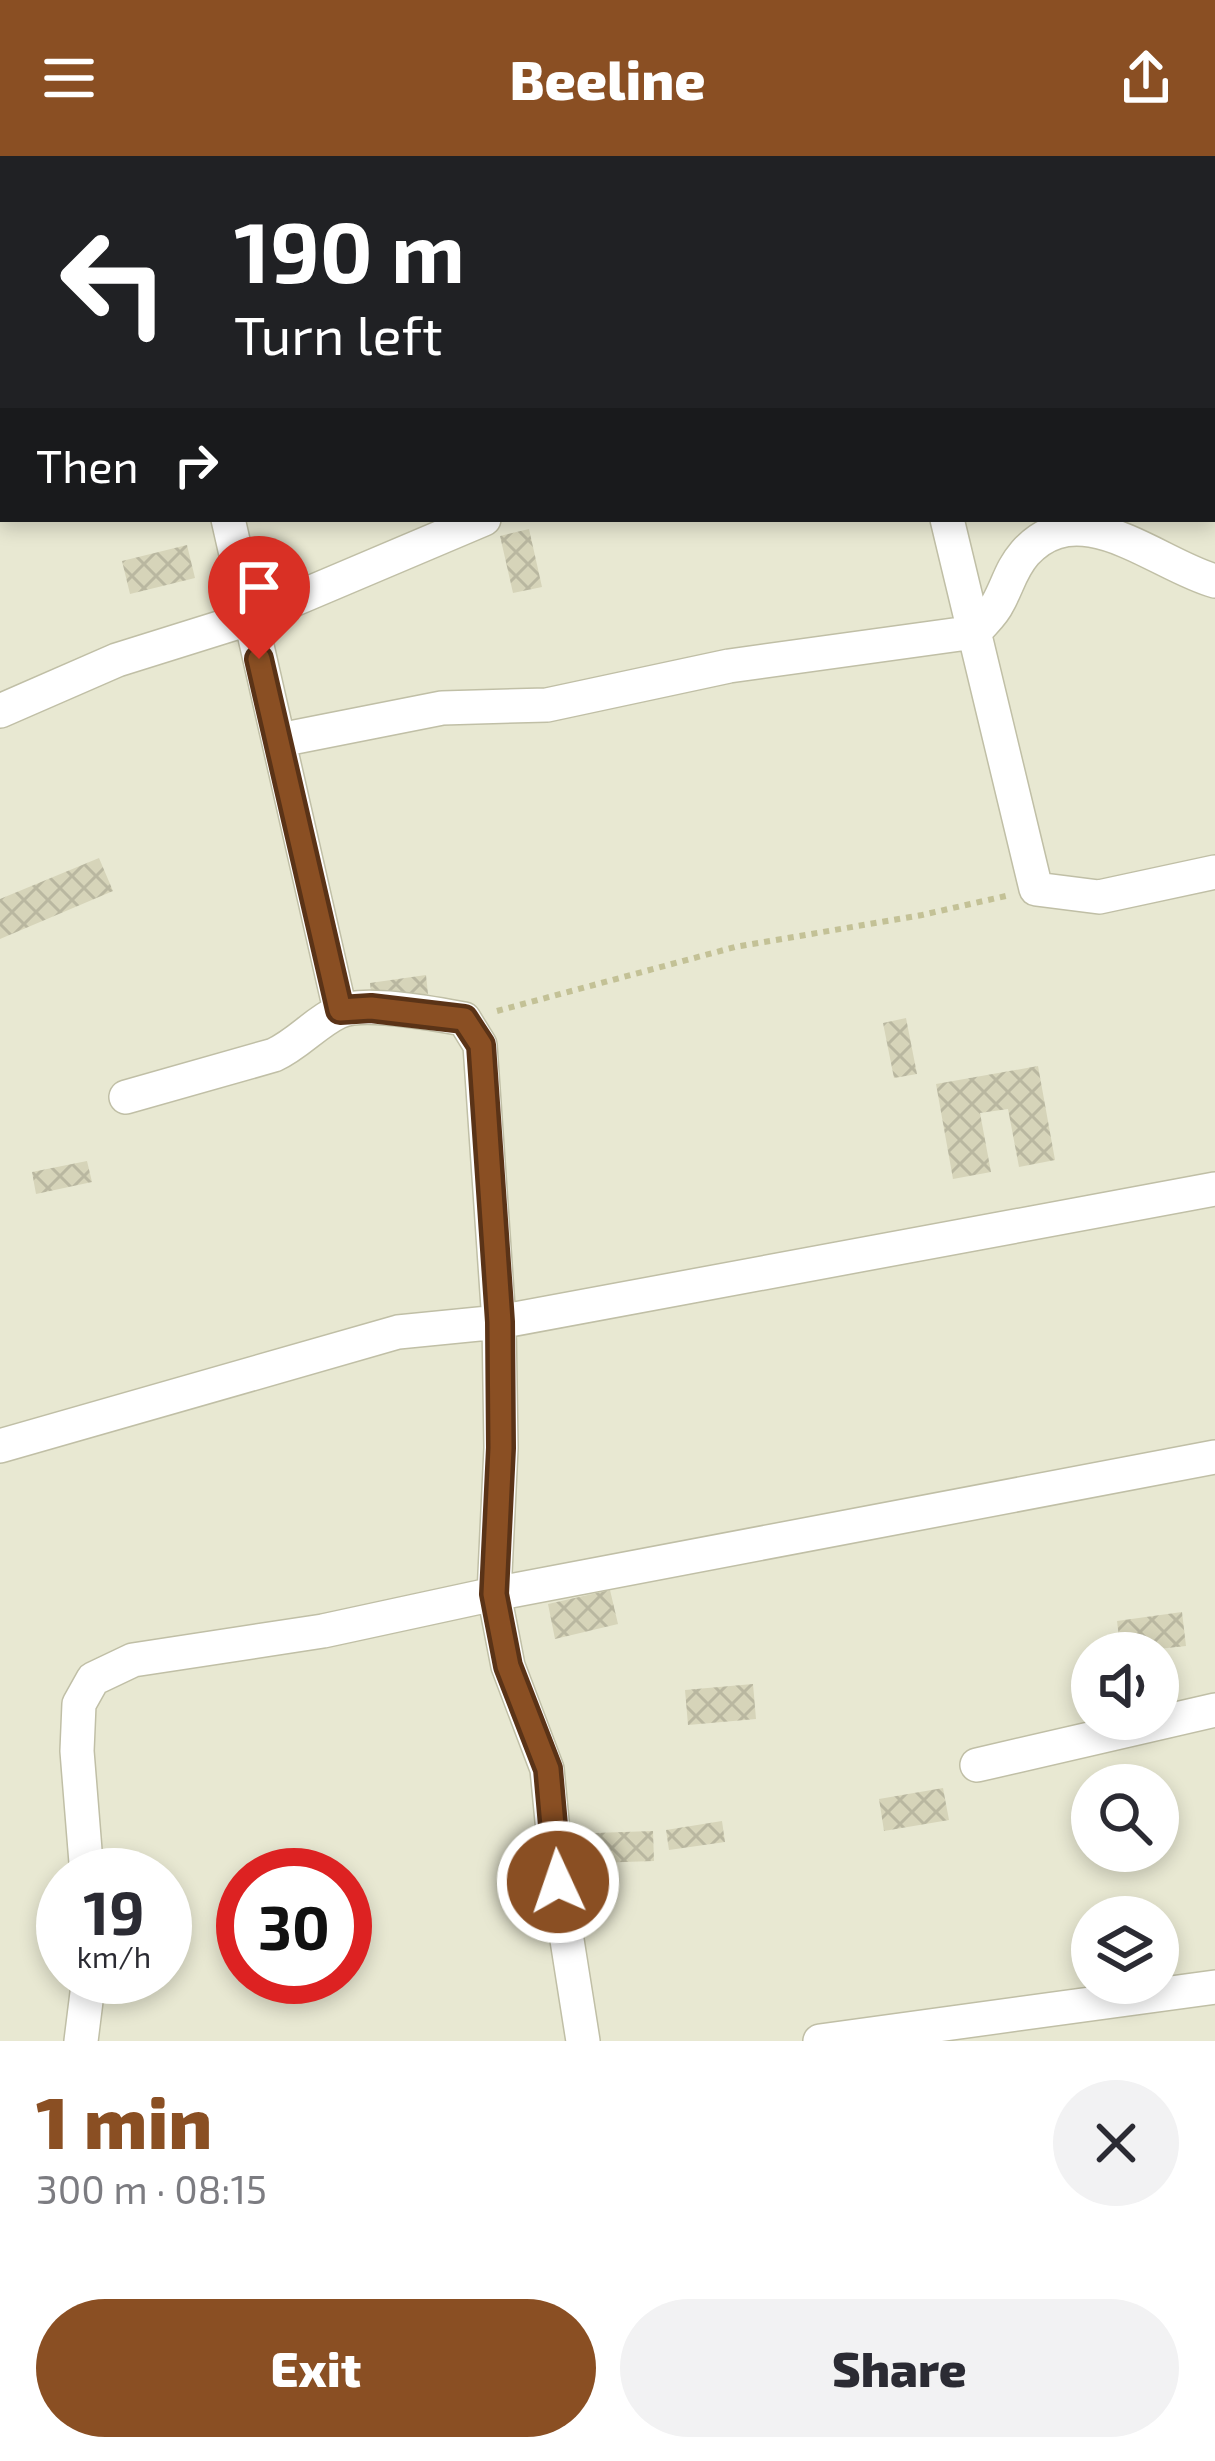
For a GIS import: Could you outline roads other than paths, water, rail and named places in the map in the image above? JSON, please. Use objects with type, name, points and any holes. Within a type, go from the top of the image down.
[{"type":"street","points":[[229,522],[340,1010]]},
{"type":"street","points":[[0,712],[118,660],[248,619],[477,522]]},
{"type":"street","points":[[948,522],[1036,889],[1099,897],[1215,872]]},
{"type":"street","points":[[280,740],[442,708],[547,705],[711,669],[975,632],[998,605],[1011,571],[1029,549],[1054,533],[1081,528],[1112,535],[1215,581]]},
{"type":"street","points":[[126,1097],[274,1055],[295,1046],[340,1010],[371,1008],[464,1019],[481,1045],[500,1322],[501,1448],[494,1594],[508,1666],[548,1769],[558,1882],[583,2041]]},
{"type":"street","points":[[0,1446],[398,1332],[500,1322],[1215,1189]]},
{"type":"street","points":[[86,1848],[77,1750],[79,1705],[93,1678],[133,1660],[322,1631],[1215,1457]]},
{"type":"street","points":[[977,1765],[1215,1709]]},
{"type":"street","points":[[820,2041],[1215,1987]]},
{"type":"street","points":[[81,2041],[86,2004]]}]
